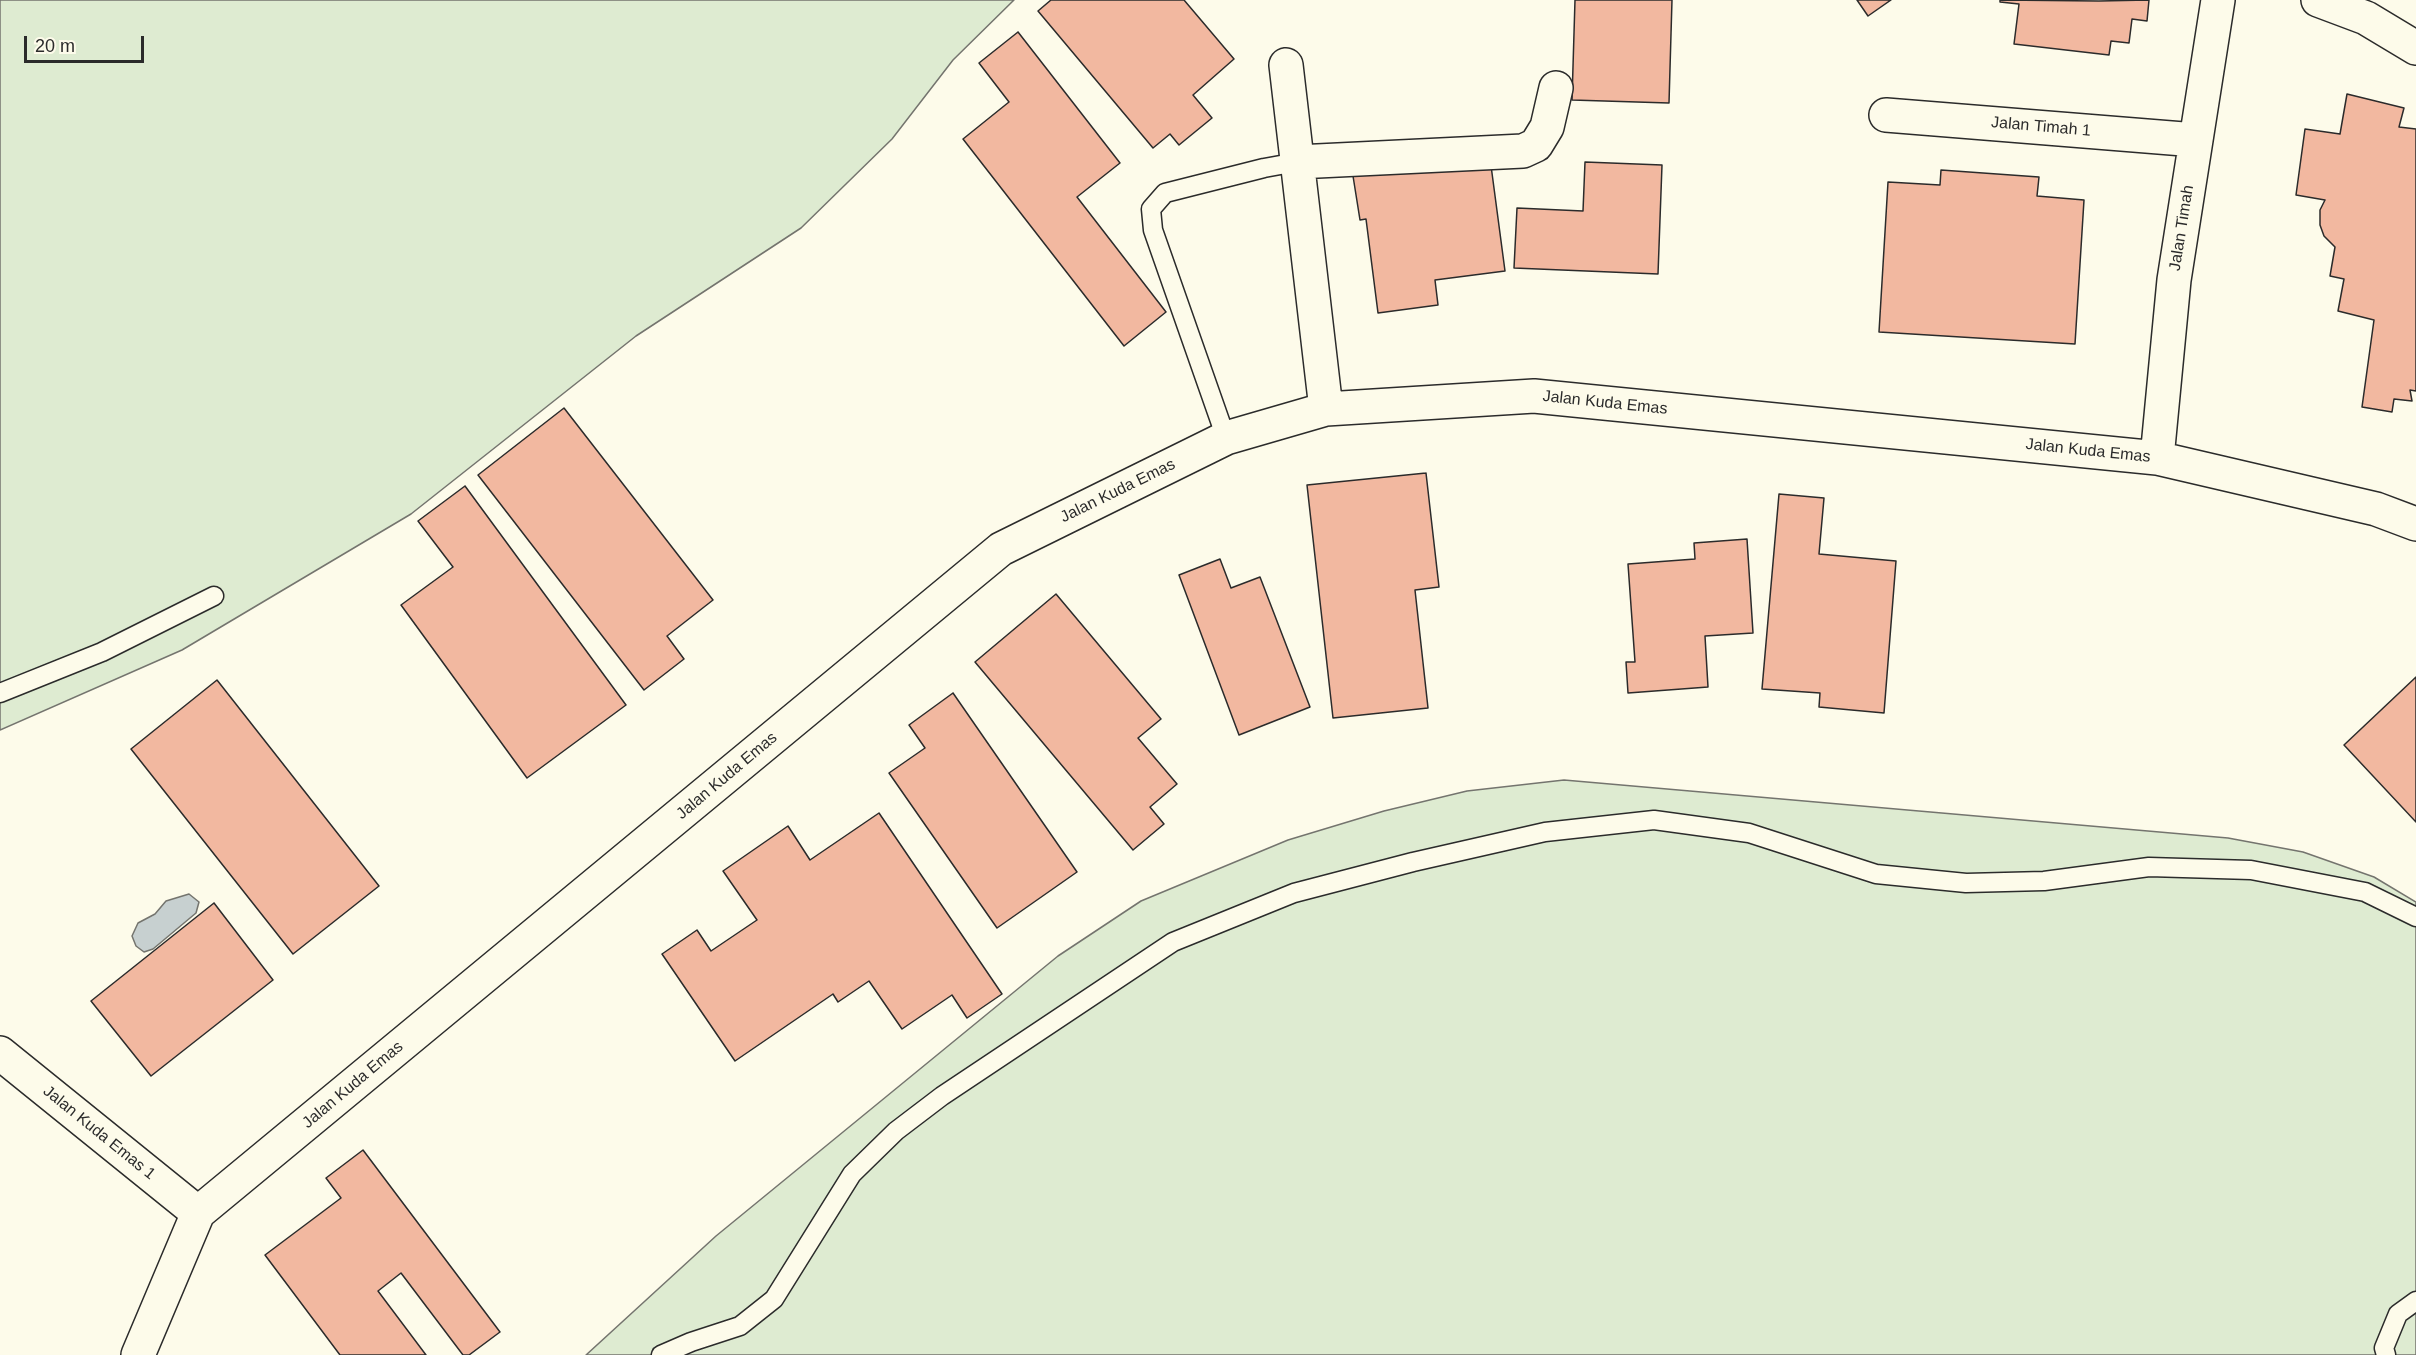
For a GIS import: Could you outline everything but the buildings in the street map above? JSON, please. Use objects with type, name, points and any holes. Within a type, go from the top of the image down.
[{"type":"street","name":"Jalan Timah","points":[[2157,458],[2174,280],[2218,0]]},
{"type":"street","points":[[2318,0],[2366,18],[2416,48]]},
{"type":"street","points":[[1286,65],[1326,409]]},
{"type":"street","points":[[1297,162],[1523,152],[1536,145],[1547,128],[1556,88]]},
{"type":"street","name":"Jalan Timah 1","points":[[1887,115],[2196,140]]},
{"type":"street","name":"Jalan Kuda Emas","points":[[138,1355],[198,1214],[1001,549],[1226,438],[1326,409],[1534,396],[2157,458],[2376,509],[2416,524]]},
{"type":"street","name":"Jalan Kuda Emas 1","points":[[0,1053],[198,1214]]},
{"type":"lane","points":[[1226,438],[1153,230],[1151,209],[1165,193],[1297,162]]},
{"type":"lane","points":[[0,693],[102,652],[214,596]]},
{"type":"lane","points":[[661,1355],[691,1342],[740,1326],[774,1299],[852,1174],[896,1131],[942,1096],[1173,942],[1294,893],[1413,862],[1545,832],[1654,820],[1749,833],[1876,874],[1966,883],[2044,881],[2150,867],[2251,870],[2365,892],[2416,917]]},
{"type":"lane","points":[[2386,1355],[2384,1348],[2398,1314],[2416,1301]]},
{"type":"green space","points":[[0,0],[1014,0],[953,60],[892,139],[801,228],[636,336],[411,514],[182,650],[0,730]]},
{"type":"green space","points":[[1564,780],[2228,838],[2303,852],[2374,877],[2416,902],[2416,1355],[586,1355],[716,1236],[1058,956],[1141,901],[1288,840],[1384,811],[1467,791]]},
{"type":"shaded area","points":[[189,894],[199,902],[196,913],[153,949],[144,952],[136,946],[132,936],[138,923],[155,914],[166,901]]}]
